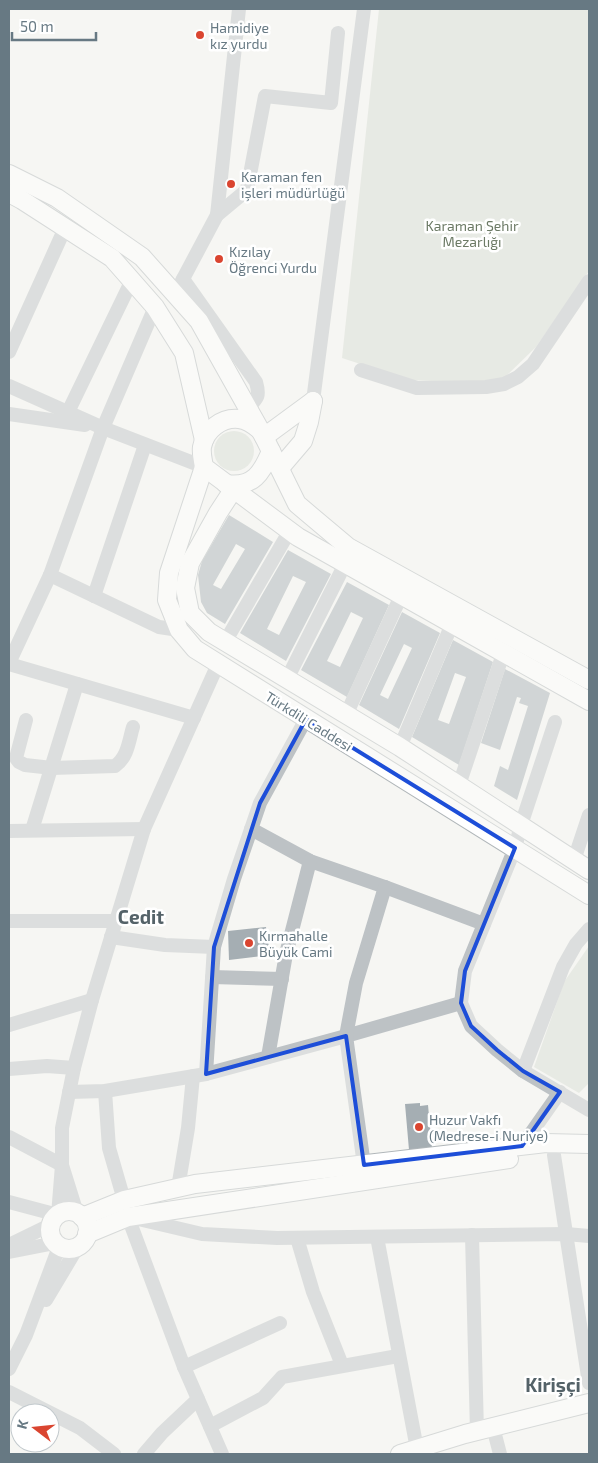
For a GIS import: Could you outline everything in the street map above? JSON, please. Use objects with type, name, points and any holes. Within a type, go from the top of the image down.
[{"type":"main road","points":[[9,174],[57,198],[142,257],[179,286],[265,439],[297,504],[348,546],[589,680]]},
{"type":"main road","points":[[9,193],[112,258],[156,307],[184,353],[204,440]]},
{"type":"main road","points":[[230,487],[243,484],[260,474],[265,439],[313,401]]},
{"type":"main road","points":[[280,468],[303,441],[313,401]]},
{"type":"main road","points":[[265,439],[249,422],[238,419],[218,424],[204,440],[202,448],[204,467],[289,532],[589,701]]},
{"type":"main road","name":"Türkdili Caddesi","points":[[204,467],[169,574],[167,600],[179,630],[195,649],[589,895]]},
{"type":"main road","name":"Türkdili Caddesi","points":[[230,487],[190,563],[185,588],[190,613],[210,632],[225,642],[400,747],[582,865]]},
{"type":"main road","points":[[88,1234],[126,1208],[178,1188],[195,1184],[522,1146],[589,1144]]},
{"type":"main road","points":[[80,1215],[88,1228],[86,1240],[63,1246],[50,1232],[54,1220],[64,1212],[70,1211],[80,1215],[513,1159],[589,1153]]},
{"type":"main road","points":[[408,1452],[465,1434],[589,1403]]},
{"type":"street","points":[[217,215],[238,12],[224,9]]},
{"type":"street","points":[[313,401],[364,9]]},
{"type":"street","points":[[179,286],[217,215],[247,190],[265,96],[331,103],[338,33]]},
{"type":"street","points":[[9,352],[65,228]]},
{"type":"street","points":[[68,412],[132,280]]},
{"type":"street","points":[[360,370],[417,388],[486,387],[504,384],[518,377],[533,364],[589,281]]},
{"type":"street","points":[[156,307],[102,428],[50,575],[9,664],[194,718]]},
{"type":"street","points":[[9,386],[102,428],[204,467]]},
{"type":"street","points":[[9,414],[102,428]]},
{"type":"street","points":[[94,596],[145,445]]},
{"type":"street","points":[[225,642],[289,532]]},
{"type":"street","points":[[288,679],[345,564]]},
{"type":"street","points":[[50,575],[159,627],[179,630]]},
{"type":"street","points":[[346,715],[401,596]]},
{"type":"street","points":[[400,747],[452,624]]},
{"type":"street","points":[[460,785],[503,654]]},
{"type":"street","points":[[54,1220],[62,1165],[62,1128],[74,1068],[92,1000],[144,829],[218,664]]},
{"type":"street","points":[[32,830],[77,684]]},
{"type":"street","points":[[178,1188],[188,1128],[200,1075],[214,947],[234,879],[260,803],[306,719]]},
{"type":"street","points":[[26,720],[17,760],[25,765],[52,768],[115,766],[121,762],[125,755],[133,727]]},
{"type":"street","points":[[555,722],[521,825],[516,848],[465,971],[461,1003],[471,1026],[497,1050],[523,1071],[586,1104]]},
{"type":"street","points":[[582,865],[589,818]]},
{"type":"street","points":[[9,832],[144,829]]},
{"type":"street","points":[[251,830],[310,861],[484,924]]},
{"type":"street","points":[[268,1057],[286,954],[310,861]]},
{"type":"street","points":[[364,1165],[346,1036],[356,983],[385,887]]},
{"type":"street","points":[[9,920],[117,920]]},
{"type":"street","points":[[523,1071],[563,967],[576,944],[589,929]]},
{"type":"street","points":[[111,937],[165,945],[214,947]]},
{"type":"street","points":[[212,978],[282,979]]},
{"type":"street","points":[[9,1025],[92,1000]]},
{"type":"street","points":[[69,1092],[105,1091],[200,1075],[461,1003]]},
{"type":"street","points":[[9,1069],[47,1066],[74,1068]]},
{"type":"street","points":[[105,1091],[109,1148],[126,1208],[184,1367],[222,1454]]},
{"type":"street","points":[[522,1146],[560,1092]]},
{"type":"street","points":[[9,1137],[62,1165],[80,1215]]},
{"type":"street","points":[[554,1155],[589,1383]]},
{"type":"street","points":[[12,1203],[54,1220]]},
{"type":"street","points":[[126,1208],[202,1234],[277,1238],[566,1234],[589,1236]]},
{"type":"street","points":[[9,1245],[54,1220]]},
{"type":"street","points":[[472,1235],[485,1430],[500,1454]]},
{"type":"street","points":[[377,1237],[398,1356],[408,1452]]},
{"type":"street","points":[[297,1238],[313,1292],[342,1365]]},
{"type":"street","points":[[9,1252],[63,1246],[26,1335],[9,1369]]},
{"type":"street","points":[[184,1367],[280,1323]]},
{"type":"street","points":[[9,1340],[26,1335]]},
{"type":"street","points":[[210,1426],[263,1398],[282,1377],[398,1356]]},
{"type":"street","points":[[9,1392],[80,1428],[114,1454]]},
{"type":"street","points":[[144,1454],[162,1433],[198,1399]]},
{"type":"highlighted area","points":[[306,719],[515,848],[465,971],[461,1003],[471,1026],[497,1050],[523,1071],[560,1092],[522,1146],[364,1165],[346,1036],[206,1074],[214,947],[260,803]]},
{"type":"green space","name":"Karaman Şehir Mezarlığı","points":[[379,9],[589,9],[589,271],[536,347],[498,384],[409,380],[342,358]]},
{"type":"green space","points":[[238,431],[245,434],[251,440],[254,451],[253,459],[245,468],[238,471],[230,471],[223,468],[215,459],[214,447],[217,440],[226,432]]},
{"type":"green space","points":[[589,946],[589,1083],[579,1093],[534,1067],[564,982]]},
{"type":"building","points":[[229,515],[273,542],[225,624],[207,613],[201,602],[198,575],[202,561]],"holes":[[[236,544],[245,549],[221,589],[213,585]]]},
{"type":"building","points":[[288,550],[331,574],[286,661],[240,633]],"holes":[[[293,576],[306,582],[279,635],[267,629]]]},
{"type":"building","points":[[347,582],[389,605],[347,697],[301,670]],"holes":[[[351,612],[363,618],[340,667],[327,661]]]},
{"type":"building","points":[[402,612],[440,633],[399,729],[359,705]],"holes":[[[404,644],[412,648],[388,699],[380,695]]]},
{"type":"building","points":[[453,640],[493,662],[459,765],[412,737]],"holes":[[[455,673],[466,677],[449,724],[438,720]]]},
{"type":"building","points":[[505,669],[550,693],[517,800],[494,786],[500,766],[508,770],[528,706],[519,703],[521,698],[517,697],[500,750],[481,743]]},
{"type":"building","name":"Kırmahalle Büyük Cami","points":[[266,927],[270,955],[229,960],[228,931]]},
{"type":"building","points":[[420,1103],[420,1106],[428,1105],[432,1148],[409,1150],[405,1104]]},
{"type":"place","name":"Hamidiye kız yurdu","points":[[200,35]]},
{"type":"place","name":"Karaman fen işleri müdürlüğü","points":[[231,184]]},
{"type":"place","name":"Kızılay Öğrenci Yurdu","points":[[219,259]]},
{"type":"place","name":"Kırmahalle Büyük Cami","points":[[249,943]]},
{"type":"place","name":"Huzur Vakfı (Medrese-i Nuriye)","points":[[419,1127]]},
{"type":"district","name":"Cedit","points":[[141,916]]},
{"type":"district","name":"Kirişçi","points":[[553,1384]]}]
